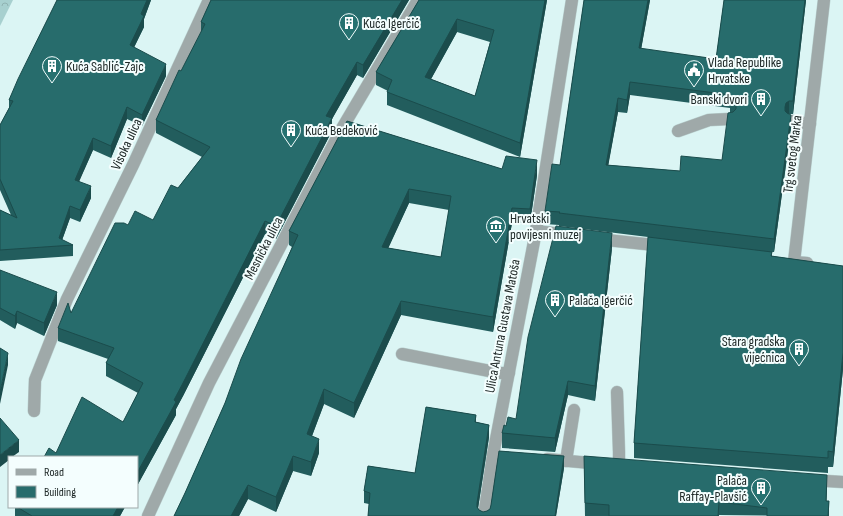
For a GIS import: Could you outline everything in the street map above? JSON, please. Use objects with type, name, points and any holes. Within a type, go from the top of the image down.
[{"type":"street","name":"Visoka ulica","points":[[34,411],[35,380],[67,299],[133,165],[209,0]]},
{"type":"street","name":"Mesnička ulica","points":[[148,516],[209,383],[341,130],[418,0]]},
{"type":"street","name":"Ulica Antuna Gustava Matoša","points":[[484,516],[493,455],[536,231],[572,0]]},
{"type":"street","name":"Trg svetog Marka","points":[[794,262],[824,0]]},
{"type":"street","points":[[678,131],[710,120],[729,119]]},
{"type":"street","points":[[792,121],[810,124]]},
{"type":"street","points":[[536,231],[679,248]]},
{"type":"street","points":[[780,260],[815,264]]},
{"type":"street","points":[[402,354],[509,373]]},
{"type":"street","points":[[536,458],[623,465],[619,452],[617,392]]},
{"type":"street","points":[[566,461],[574,410]]},
{"type":"street","points":[[493,455],[506,456]]},
{"type":"street","points":[[798,479],[843,482]]},
{"type":"green space","points":[[0,0],[13,0],[0,26]]},
{"type":"building","points":[[57,0],[147,0],[141,14],[144,16],[130,45],[166,64],[142,115],[127,107],[111,146],[93,138],[75,180],[91,186],[80,210],[70,206],[59,238],[73,245],[0,250],[0,210],[17,218],[0,179],[0,125],[13,101],[9,100],[18,79]]},
{"type":"building","points":[[211,0],[402,0],[363,65],[357,62],[326,116],[332,118],[276,226],[265,221],[174,400],[176,402],[138,471],[138,456],[45,456],[49,448],[56,453],[82,397],[123,422],[143,383],[106,363],[114,348],[58,328],[68,303],[71,313],[115,223],[124,223],[128,225],[135,211],[153,220],[171,185],[178,188],[210,147],[156,120],[179,70],[181,71],[205,24],[201,22]]},
{"type":"building","points":[[419,0],[545,0],[520,143],[387,92],[392,80],[376,72]],"holes":[[[457,19],[494,30],[475,96],[425,77]]]},
{"type":"building","name":"Banski dvori","points":[[584,0],[648,0],[639,48],[716,59],[724,0],[805,0],[793,101],[786,103],[785,107],[785,111],[791,115],[774,239],[545,211],[552,164],[560,165]],"holes":[[[630,82],[731,95],[730,99],[735,102],[736,109],[733,112],[728,113],[722,160],[681,156],[680,171],[606,165],[618,98],[627,100]]]},
{"type":"building","points":[[347,121],[502,169],[506,156],[537,160],[530,209],[512,208],[493,317],[401,301],[354,403],[324,389],[307,434],[319,439],[311,462],[293,456],[276,497],[248,485],[231,516],[174,516],[225,403],[241,359],[298,235],[289,231]],"holes":[[[409,189],[451,196],[441,257],[382,247]]]},
{"type":"building","points":[[556,226],[612,233],[595,386],[568,381],[555,438],[502,433],[504,425],[506,426],[508,417],[516,419],[528,337]]},
{"type":"building","name":"Stara gradska vijećnica","points":[[648,237],[772,252],[771,256],[843,266],[843,353],[833,452],[828,451],[828,458],[634,443]]},
{"type":"building","points":[[0,270],[57,292],[44,323],[17,311],[15,316],[0,308]]},
{"type":"building","points":[[0,348],[8,353],[0,392]]},
{"type":"building","points":[[426,407],[476,415],[475,422],[489,425],[477,503],[479,510],[483,512],[490,509],[499,451],[564,456],[555,516],[368,516],[370,493],[364,491],[368,466],[415,473]]},
{"type":"building","points":[[0,418],[19,440],[0,455]]},
{"type":"building","points":[[584,456],[827,475],[826,501],[829,501],[828,516],[767,516],[767,508],[719,502],[718,516],[609,516],[609,505],[585,503]]},
{"type":"building","points":[[19,508],[117,508],[113,516],[32,516]]},
{"type":"place","name":"Kuća Igerčić","points":[[349,40]]},
{"type":"place","name":"Kuća Sablić-Zajc","points":[[52,83]]},
{"type":"place","name":"Vlada Republike Hrvatske","points":[[694,87]]},
{"type":"place","name":"Banski dvori","points":[[761,116]]},
{"type":"place","name":"Kuća Bedeković","points":[[291,147]]},
{"type":"place","name":"Hrvatski povijesni muzej","points":[[496,243]]},
{"type":"place","name":"Palača Igerčić","points":[[555,317]]},
{"type":"place","name":"Stara gradska vijećnica","points":[[799,366]]},
{"type":"place","name":"Palača Raffay-Plavšić","points":[[761,505]]}]
